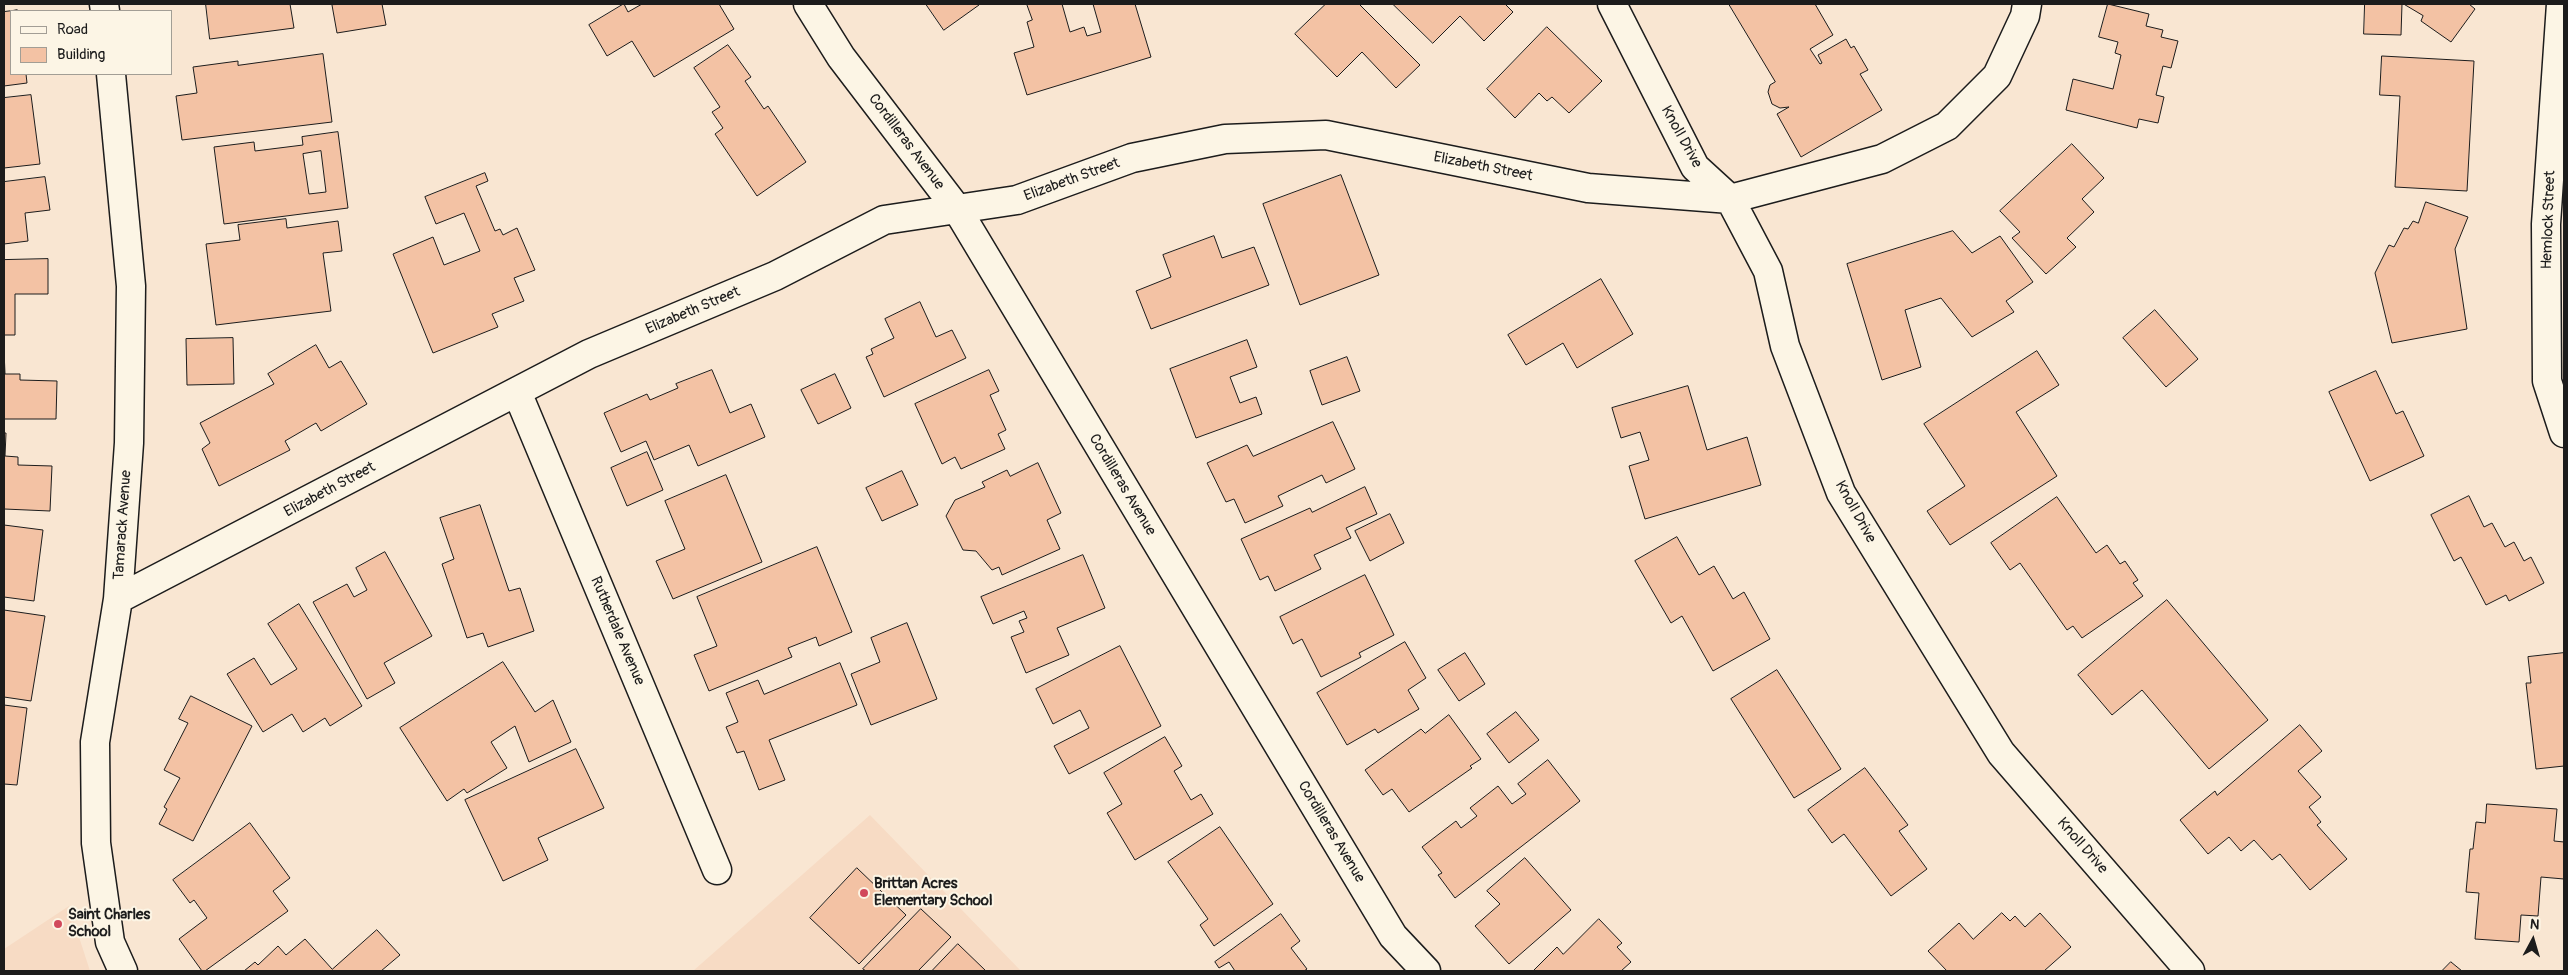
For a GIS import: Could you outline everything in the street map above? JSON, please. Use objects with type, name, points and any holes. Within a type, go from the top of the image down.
[{"type":"street","name":"Cordilleras Avenue","points":[[808,4],[842,57],[957,209],[1394,936],[1426,971]]},
{"type":"street","name":"Knoll Drive","points":[[1612,4],[1695,167],[1730,199],[1768,271],[1786,346],[1841,493],[2001,752],[2190,971]]},
{"type":"street","name":"Elizabeth Street","points":[[118,599],[589,354],[775,276],[884,220],[1017,200],[1132,158],[1225,139],[1326,135],[1588,188],[1730,199],[1882,160],[1947,126],[1997,76],[2025,16],[2027,4]]},
{"type":"street","name":"Hemlock Street","points":[[2561,4],[2546,224],[2547,382],[2564,433]]},
{"type":"street","name":"Tamarack Avenue","points":[[111,75],[130,286],[128,442],[118,599],[95,742],[96,843],[110,942],[123,971]]},
{"type":"street","name":"Rutherdale Avenue","points":[[517,392],[717,870]]},
{"type":"shaded area","name":"Brittan Acres Elementary School","points":[[870,815],[1021,971],[693,971]]},
{"type":"shaded area","name":"Saint Charles School","points":[[69,906],[90,971],[4,971],[4,949]]},
{"type":"building","points":[[206,4],[290,4],[294,28],[210,39]]},
{"type":"building","points":[[382,4],[386,25],[337,33],[332,5]]},
{"type":"building","points":[[624,4],[628,12],[642,4],[719,4],[734,29],[654,77],[632,41],[607,56],[589,25]]},
{"type":"building","points":[[926,4],[979,4],[979,5],[944,30]]},
{"type":"building","points":[[1027,4],[1062,4],[1070,32],[1084,27],[1087,36],[1101,32],[1093,4],[1135,4],[1151,57],[1027,95],[1014,53],[1034,47],[1027,22],[1032,20]]},
{"type":"building","points":[[1326,4],[1359,4],[1420,65],[1396,88],[1362,52],[1337,77],[1295,34]]},
{"type":"building","points":[[1393,4],[1505,4],[1513,12],[1484,41],[1460,16],[1433,43]]},
{"type":"building","points":[[1729,4],[1815,4],[1833,35],[1810,49],[1820,64],[1822,63],[1818,55],[1846,39],[1851,48],[1854,46],[1868,70],[1860,74],[1882,110],[1801,157],[1777,114],[1789,107],[1780,108],[1772,104],[1768,92],[1770,85],[1775,82]]},
{"type":"building","points":[[2108,4],[2149,14],[2146,26],[2163,30],[2161,37],[2178,41],[2171,68],[2163,66],[2156,95],[2164,97],[2158,123],[2139,119],[2137,128],[2066,110],[2073,79],[2113,89],[2121,55],[2115,53],[2118,42],[2099,37]]},
{"type":"building","points":[[2365,4],[2402,4],[2401,35],[2364,34]]},
{"type":"building","points":[[2404,4],[2469,4],[2475,9],[2451,42],[2421,21],[2423,16]]},
{"type":"building","points":[[10,11],[10,75],[26,75],[27,83],[4,86],[4,12]]},
{"type":"building","points":[[1547,27],[1602,81],[1569,113],[1552,97],[1547,101],[1539,93],[1515,118],[1487,89]]},
{"type":"building","points":[[728,45],[751,77],[745,81],[764,109],[768,106],[806,162],[757,196],[715,134],[723,128],[712,112],[720,107],[694,68]]},
{"type":"building","points":[[323,54],[332,122],[182,140],[176,96],[197,93],[193,67],[238,61],[238,65]]},
{"type":"building","points":[[2382,56],[2474,61],[2467,191],[2395,187],[2400,96],[2380,95]]},
{"type":"building","points":[[31,95],[40,164],[4,168],[4,98]]},
{"type":"building","points":[[338,132],[348,208],[224,224],[214,147],[254,142],[255,151],[303,145],[302,137]],"holes":[[[321,151],[326,192],[309,194],[303,154]]]},
{"type":"building","points":[[2072,144],[2104,178],[2082,199],[2094,212],[2067,238],[2076,247],[2046,274],[2012,238],[2020,232],[2000,211]]},
{"type":"building","points":[[485,173],[488,181],[476,186],[495,231],[500,229],[503,235],[517,228],[535,270],[514,278],[524,301],[492,314],[498,327],[433,353],[393,254],[433,237],[444,265],[480,251],[464,213],[436,224],[425,197]]},
{"type":"building","points":[[1341,175],[1379,275],[1300,305],[1263,204]]},
{"type":"building","points":[[45,177],[50,210],[25,213],[28,241],[4,244],[4,182]]},
{"type":"building","points":[[2426,202],[2468,217],[2455,249],[2467,329],[2392,343],[2375,273],[2389,245],[2394,247],[2404,228],[2408,229],[2413,221],[2418,223]]},
{"type":"building","points":[[286,219],[287,228],[338,221],[342,251],[323,253],[331,311],[216,325],[206,244],[240,240],[238,225]]},
{"type":"building","points":[[1953,231],[1972,253],[2000,236],[2033,282],[2006,301],[2014,312],[1972,337],[1941,298],[1905,310],[1921,367],[1882,380],[1847,264]]},
{"type":"building","points":[[1214,236],[1222,258],[1254,247],[1269,285],[1151,329],[1136,291],[1171,277],[1163,255]]},
{"type":"building","points":[[48,259],[48,294],[15,294],[15,335],[4,335],[4,260]]},
{"type":"building","points":[[1601,279],[1633,334],[1577,368],[1563,343],[1526,365],[1508,335]]},
{"type":"building","points":[[920,302],[936,337],[952,330],[966,358],[884,397],[866,357],[873,354],[871,349],[894,338],[885,319]]},
{"type":"building","points":[[2155,310],[2198,359],[2166,387],[2123,338]]},
{"type":"building","points":[[233,338],[234,384],[187,385],[186,339]]},
{"type":"building","points":[[1247,340],[1257,367],[1230,377],[1240,403],[1256,397],[1262,414],[1196,438],[1170,369]]},
{"type":"building","points":[[316,345],[329,368],[341,361],[367,404],[321,431],[316,423],[285,441],[290,450],[219,486],[202,449],[210,443],[200,423],[274,384],[268,374]]},
{"type":"building","points":[[4,350],[5,374],[20,374],[20,380],[57,381],[56,419],[4,419]]},
{"type":"building","points":[[2037,351],[2059,385],[2016,412],[2057,476],[1950,545],[1927,511],[1965,486],[1924,424]]},
{"type":"building","points":[[1347,357],[1360,391],[1322,405],[1310,371]]},
{"type":"building","points":[[712,370],[730,413],[751,404],[765,437],[698,466],[689,445],[654,460],[646,441],[621,452],[604,413],[647,394],[650,400],[678,388],[676,384]]},
{"type":"building","points":[[989,370],[999,391],[990,395],[1006,430],[998,434],[1005,449],[961,469],[955,457],[942,464],[915,404]]},
{"type":"building","points":[[2376,371],[2396,414],[2403,411],[2424,456],[2370,481],[2329,392]]},
{"type":"building","points":[[835,374],[851,408],[818,424],[801,390]]},
{"type":"building","points":[[1688,386],[1707,450],[1747,437],[1761,485],[1645,519],[1629,466],[1649,460],[1640,432],[1621,438],[1612,408]]},
{"type":"building","points":[[1333,422],[1355,469],[1326,483],[1322,475],[1278,496],[1283,506],[1245,523],[1234,499],[1226,502],[1207,463],[1247,445],[1253,456]]},
{"type":"building","points":[[4,433],[6,433],[5,456],[18,457],[18,465],[52,466],[50,511],[4,509]]},
{"type":"building","points":[[647,452],[663,490],[627,506],[611,468]]},
{"type":"building","points":[[1038,463],[1061,513],[1047,520],[1060,549],[1002,575],[999,567],[992,570],[976,551],[963,550],[946,516],[955,500],[985,487],[982,482],[1007,470],[1010,476]]},
{"type":"building","points":[[902,471],[918,505],[882,521],[866,488]]},
{"type":"building","points":[[726,475],[762,562],[673,599],[656,561],[685,549],[665,501]]},
{"type":"building","points":[[1365,487],[1377,514],[1346,528],[1351,538],[1314,555],[1321,569],[1275,591],[1268,576],[1260,580],[1241,539],[1310,508],[1312,512]]},
{"type":"building","points":[[2469,496],[2484,527],[2492,523],[2505,547],[2514,542],[2524,561],[2531,557],[2544,583],[2509,601],[2506,595],[2486,605],[2461,557],[2454,561],[2431,515]]},
{"type":"building","points":[[2057,497],[2096,553],[2107,545],[2120,564],[2125,561],[2138,580],[2133,583],[2143,596],[2082,638],[2073,626],[2067,630],[2020,563],[2010,570],[1991,543]]},
{"type":"building","points":[[480,505],[509,591],[520,588],[534,631],[488,647],[483,633],[467,638],[442,564],[454,559],[440,518]]},
{"type":"building","points":[[1390,514],[1404,543],[1370,561],[1355,531]]},
{"type":"building","points":[[4,525],[43,530],[34,601],[4,597]]},
{"type":"building","points":[[1677,537],[1699,575],[1714,566],[1733,599],[1744,592],[1770,639],[1713,671],[1682,616],[1671,623],[1635,561]]},
{"type":"building","points":[[817,547],[852,632],[819,646],[816,637],[788,648],[792,657],[709,691],[694,655],[717,646],[697,597]]},
{"type":"building","points":[[385,552],[432,636],[384,663],[395,683],[367,699],[313,602],[347,584],[354,597],[367,590],[356,568]]},
{"type":"building","points":[[1083,555],[1105,608],[1057,628],[1069,655],[1026,673],[1011,637],[1024,632],[1019,621],[1027,618],[1024,611],[993,624],[981,597]]},
{"type":"building","points":[[1365,575],[1394,635],[1359,653],[1361,657],[1321,677],[1302,639],[1293,644],[1280,617]]},
{"type":"building","points":[[2167,600],[2268,720],[2209,769],[2142,690],[2112,715],[2078,675]]},
{"type":"building","points":[[299,604],[362,706],[330,726],[325,718],[303,732],[292,714],[263,732],[227,674],[254,658],[271,685],[297,669],[268,624]]},
{"type":"building","points":[[4,610],[45,616],[31,701],[4,697]]},
{"type":"building","points":[[907,623],[937,699],[871,725],[851,674],[880,662],[871,638]]},
{"type":"building","points":[[1405,642],[1426,678],[1408,690],[1419,709],[1378,733],[1375,729],[1347,745],[1317,693]]},
{"type":"building","points":[[1120,646],[1161,726],[1069,774],[1054,746],[1089,728],[1080,710],[1053,724],[1036,689]]},
{"type":"building","points":[[1465,653],[1485,684],[1459,701],[1438,670]]},
{"type":"building","points":[[2564,653],[2564,766],[2536,769],[2526,683],[2531,683],[2528,657]]},
{"type":"building","points":[[503,662],[535,712],[553,700],[571,742],[529,762],[515,726],[491,742],[507,768],[467,793],[464,789],[447,801],[400,728]]},
{"type":"building","points":[[840,663],[857,705],[769,740],[785,780],[759,790],[744,751],[737,753],[726,727],[738,722],[726,693],[758,680],[764,694]]},
{"type":"building","points":[[1777,670],[1841,769],[1794,798],[1731,699]]},
{"type":"building","points":[[191,696],[252,726],[193,841],[159,824],[167,809],[164,807],[180,778],[164,770],[188,723],[179,719]]},
{"type":"building","points":[[4,705],[27,708],[17,785],[4,784]]},
{"type":"building","points":[[1516,712],[1539,740],[1509,763],[1487,734]]},
{"type":"building","points":[[1449,715],[1481,759],[1470,766],[1472,768],[1409,812],[1392,789],[1383,795],[1365,770],[1421,729],[1425,733]]},
{"type":"building","points":[[2300,725],[2322,751],[2298,771],[2321,797],[2309,807],[2321,822],[2317,825],[2347,859],[2310,890],[2280,854],[2272,860],[2254,840],[2241,851],[2229,837],[2208,854],[2180,820],[2215,791],[2217,795]]},
{"type":"building","points":[[1165,737],[1182,766],[1174,771],[1191,800],[1201,794],[1213,814],[1135,860],[1107,813],[1122,804],[1104,773]]},
{"type":"building","points":[[576,749],[604,808],[538,838],[548,860],[503,881],[465,800]]},
{"type":"building","points":[[1548,760],[1580,801],[1455,898],[1438,875],[1442,873],[1422,847],[1456,821],[1461,828],[1477,816],[1470,808],[1498,786],[1512,804],[1526,794],[1518,784]]},
{"type":"building","points":[[1865,768],[1908,825],[1899,831],[1927,869],[1891,896],[1844,834],[1832,843],[1808,810]]},
{"type":"building","points":[[2487,804],[2557,809],[2554,841],[2564,842],[2564,879],[2541,877],[2538,916],[2521,915],[2519,942],[2475,939],[2479,893],[2466,892],[2470,849],[2473,849],[2476,822],[2485,823]]},
{"type":"building","points":[[250,823],[290,878],[273,891],[288,911],[205,971],[202,971],[179,939],[207,918],[194,900],[190,903],[173,880]]},
{"type":"building","points":[[1220,827],[1273,904],[1214,946],[1200,925],[1208,919],[1168,862]]},
{"type":"building","points":[[1525,858],[1571,910],[1509,964],[1475,926],[1500,904],[1487,891]]},
{"type":"building","points":[[857,868],[906,915],[859,964],[810,918]]},
{"type":"building","points":[[921,909],[951,937],[918,971],[866,971],[863,969]]},
{"type":"building","points":[[2002,913],[2010,921],[2015,916],[2025,927],[2040,913],[2071,947],[2044,971],[1947,971],[1928,951],[1959,923],[1973,939]]},
{"type":"building","points":[[1281,914],[1300,941],[1291,948],[1307,969],[1304,971],[1235,971],[1229,962],[1219,968],[1215,962]]},
{"type":"building","points":[[1599,919],[1622,943],[1617,947],[1631,962],[1621,971],[1533,971],[1557,947],[1563,954]]},
{"type":"building","points":[[377,930],[400,955],[381,971],[244,971],[255,962],[258,965],[278,946],[286,955],[305,939],[332,969]]},
{"type":"building","points":[[958,944],[986,971],[932,971]]},
{"type":"building","points":[[2451,962],[2462,971],[2442,971]]},
{"type":"place","name":"Brittan Acres Elementary School","points":[[864,893]]},
{"type":"place","name":"Saint Charles School","points":[[58,924]]}]
